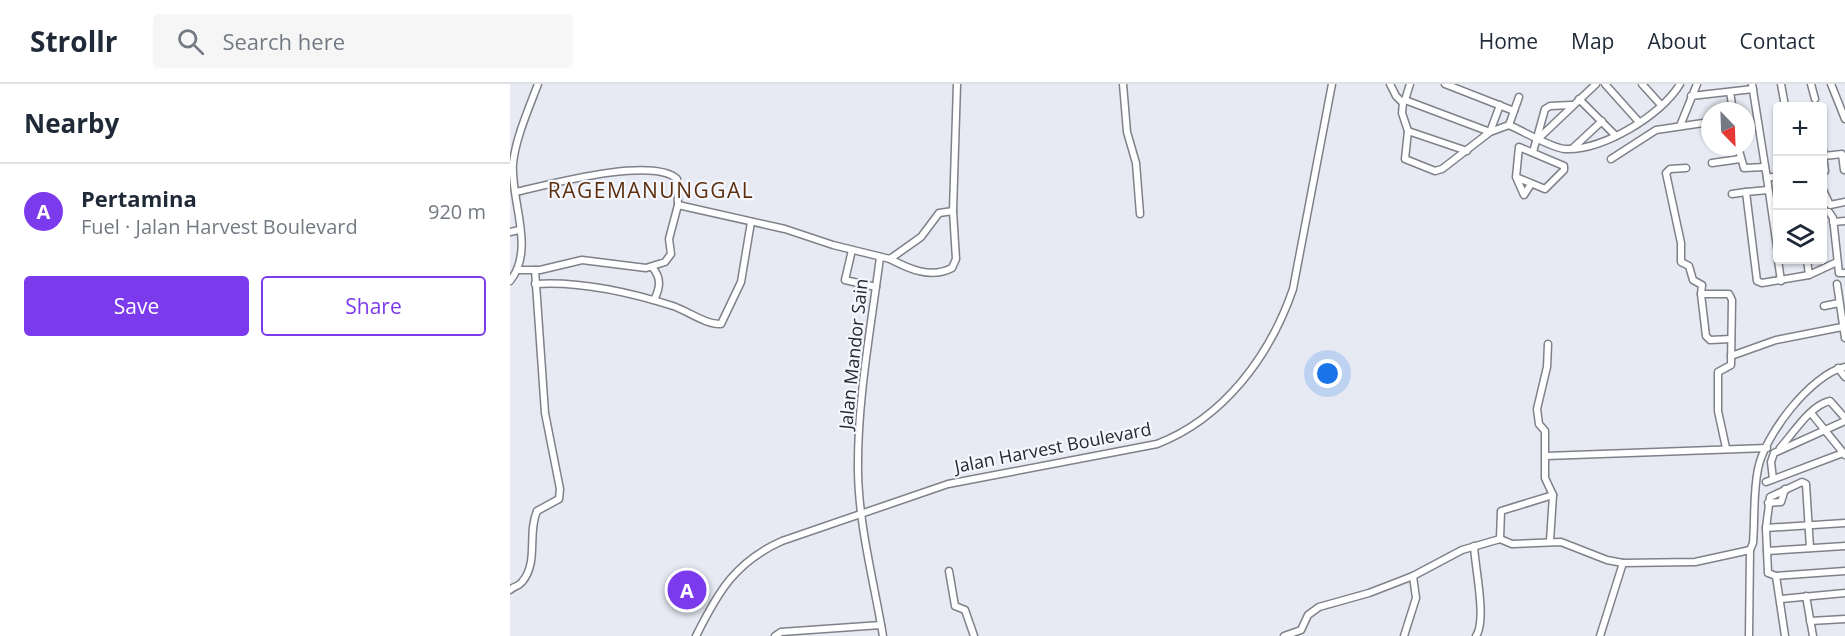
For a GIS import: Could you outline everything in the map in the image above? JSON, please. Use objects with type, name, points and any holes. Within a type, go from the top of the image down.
[{"type":"street","points":[[510,281],[517,270],[520,258],[513,165],[538,84]]},
{"type":"street","points":[[890,259],[921,237],[939,213],[953,211],[957,84]]},
{"type":"street","points":[[1123,84],[1126,132],[1136,163],[1140,214]]},
{"type":"street","name":"Jalan Harvest Boulevard","points":[[696,636],[716,595],[746,562],[768,547],[862,512],[948,484],[1157,444],[1184,432],[1213,411],[1255,365],[1285,311],[1293,289],[1332,84]]},
{"type":"street","points":[[1390,84],[1395,96],[1404,101],[1490,132]]},
{"type":"street","points":[[1410,84],[1402,112],[1408,131],[1406,159],[1435,171],[1467,151],[1490,132],[1509,125]]},
{"type":"street","points":[[1446,84],[1514,111]]},
{"type":"street","points":[[1536,145],[1571,105],[1596,84]]},
{"type":"street","points":[[1605,84],[1639,122]]},
{"type":"street","points":[[1642,84],[1661,105]]},
{"type":"street","points":[[1531,184],[1524,195],[1516,177],[1518,148],[1536,145],[1572,148],[1600,143],[1639,122],[1674,94],[1680,84]]},
{"type":"street","points":[[1680,126],[1697,84]]},
{"type":"street","points":[[1782,84],[1784,102]]},
{"type":"street","points":[[1811,84],[1815,99]]},
{"type":"street","points":[[1830,84],[1841,102],[1845,119]]},
{"type":"street","points":[[1691,96],[1753,87],[1773,222]]},
{"type":"street","points":[[1730,92],[1732,102]]},
{"type":"street","points":[[1509,125],[1519,97]]},
{"type":"street","points":[[1580,99],[1616,136]]},
{"type":"street","points":[[1490,132],[1500,105]]},
{"type":"street","points":[[1536,145],[1545,109],[1571,105]]},
{"type":"street","points":[[1572,148],[1602,121]]},
{"type":"street","points":[[1611,159],[1650,132],[1701,123]]},
{"type":"street","points":[[1509,125],[1565,168],[1546,189],[1516,177]]},
{"type":"street","points":[[1408,131],[1467,151]]},
{"type":"street","points":[[1827,155],[1841,153],[1844,170]]},
{"type":"street","points":[[1740,156],[1748,170],[1765,167]]},
{"type":"street","points":[[1712,163],[1740,159]]},
{"type":"street","points":[[1686,168],[1670,169],[1666,173],[1682,243],[1681,262],[1689,266],[1693,280],[1702,285],[1706,336],[1710,340],[1731,339]]},
{"type":"street","points":[[516,192],[580,175],[622,171],[665,173],[677,179],[678,205],[669,239],[671,254],[666,262],[652,267],[631,268],[582,260],[535,270],[517,270]]},
{"type":"street","points":[[1767,178],[1773,177]]},
{"type":"street","points":[[1732,194],[1768,190]]},
{"type":"street","points":[[1746,192],[1757,281],[1760,284],[1809,275],[1837,262]]},
{"type":"street","points":[[1827,198],[1830,204],[1845,202]]},
{"type":"street","points":[[678,205],[785,229],[880,257]]},
{"type":"street","name":"Jalan Mandor Sain","points":[[883,636],[862,512],[858,472],[869,328],[880,257],[890,259],[913,271],[935,273],[952,268],[956,259],[953,211]]},
{"type":"street","points":[[1827,212],[1831,213],[1833,222],[1839,273],[1845,273]]},
{"type":"street","points":[[1833,222],[1845,221]]},
{"type":"street","points":[[535,284],[561,283],[654,300],[692,312],[714,324],[723,323],[741,282],[751,222]]},
{"type":"street","points":[[510,232],[519,230]]},
{"type":"street","points":[[1836,249],[1845,248]]},
{"type":"street","points":[[852,250],[845,280],[876,287]]},
{"type":"street","points":[[1779,264],[1781,281]]},
{"type":"street","points":[[1808,264],[1809,275]]},
{"type":"street","points":[[652,267],[658,274],[660,284],[654,300]]},
{"type":"street","points":[[510,590],[521,583],[531,562],[532,530],[537,511],[558,499],[560,489],[545,413],[535,270]]},
{"type":"street","points":[[1837,284],[1845,338]]},
{"type":"street","points":[[1701,294],[1732,297],[1731,366],[1721,370],[1718,377],[1718,411],[1726,448]]},
{"type":"street","points":[[1824,306],[1839,303]]},
{"type":"street","points":[[1731,356],[1776,340],[1842,327]]},
{"type":"street","points":[[1548,344],[1547,367],[1537,409],[1539,424],[1545,431],[1545,478],[1553,495],[1550,542]]},
{"type":"street","points":[[1757,636],[1749,632],[1750,550],[1753,543],[1758,468],[1767,448],[1798,400],[1842,368],[1845,377]]},
{"type":"street","points":[[1779,450],[1811,413],[1830,401],[1845,420],[1825,432],[1774,453],[1770,480],[1844,455],[1825,432],[1811,413]]},
{"type":"street","points":[[1546,456],[1767,448]]},
{"type":"street","points":[[1810,548],[1805,483],[1771,495],[1766,528],[1767,570],[1776,576],[1845,571]]},
{"type":"street","points":[[1768,503],[1781,502],[1785,489]]},
{"type":"street","points":[[1500,539],[1502,510],[1553,495]]},
{"type":"street","points":[[1766,528],[1845,523]]},
{"type":"street","points":[[1287,636],[1300,630],[1308,615],[1319,607],[1369,593],[1413,576],[1474,546],[1500,539],[1512,544],[1561,542],[1607,560],[1623,562],[1695,562],[1750,550]]},
{"type":"street","points":[[1474,546],[1475,572],[1482,618],[1476,636]]},
{"type":"street","points":[[1767,551],[1845,546]]},
{"type":"street","points":[[1600,636],[1623,562]]},
{"type":"street","points":[[948,571],[955,606],[965,610],[974,636]]},
{"type":"street","points":[[1404,636],[1416,597],[1413,576]]},
{"type":"street","points":[[1776,576],[1785,636]]},
{"type":"street","points":[[1781,599],[1845,593]]},
{"type":"street","points":[[1806,596],[1813,636]]},
{"type":"street","points":[[1810,621],[1845,619]]},
{"type":"street","points":[[775,636],[781,632],[881,625]]},
{"type":"place","name":"Pertamina","points":[[687,590]]},
{"type":"district","name":"RAGEMANUNGGAL","points":[[651,191]]}]
